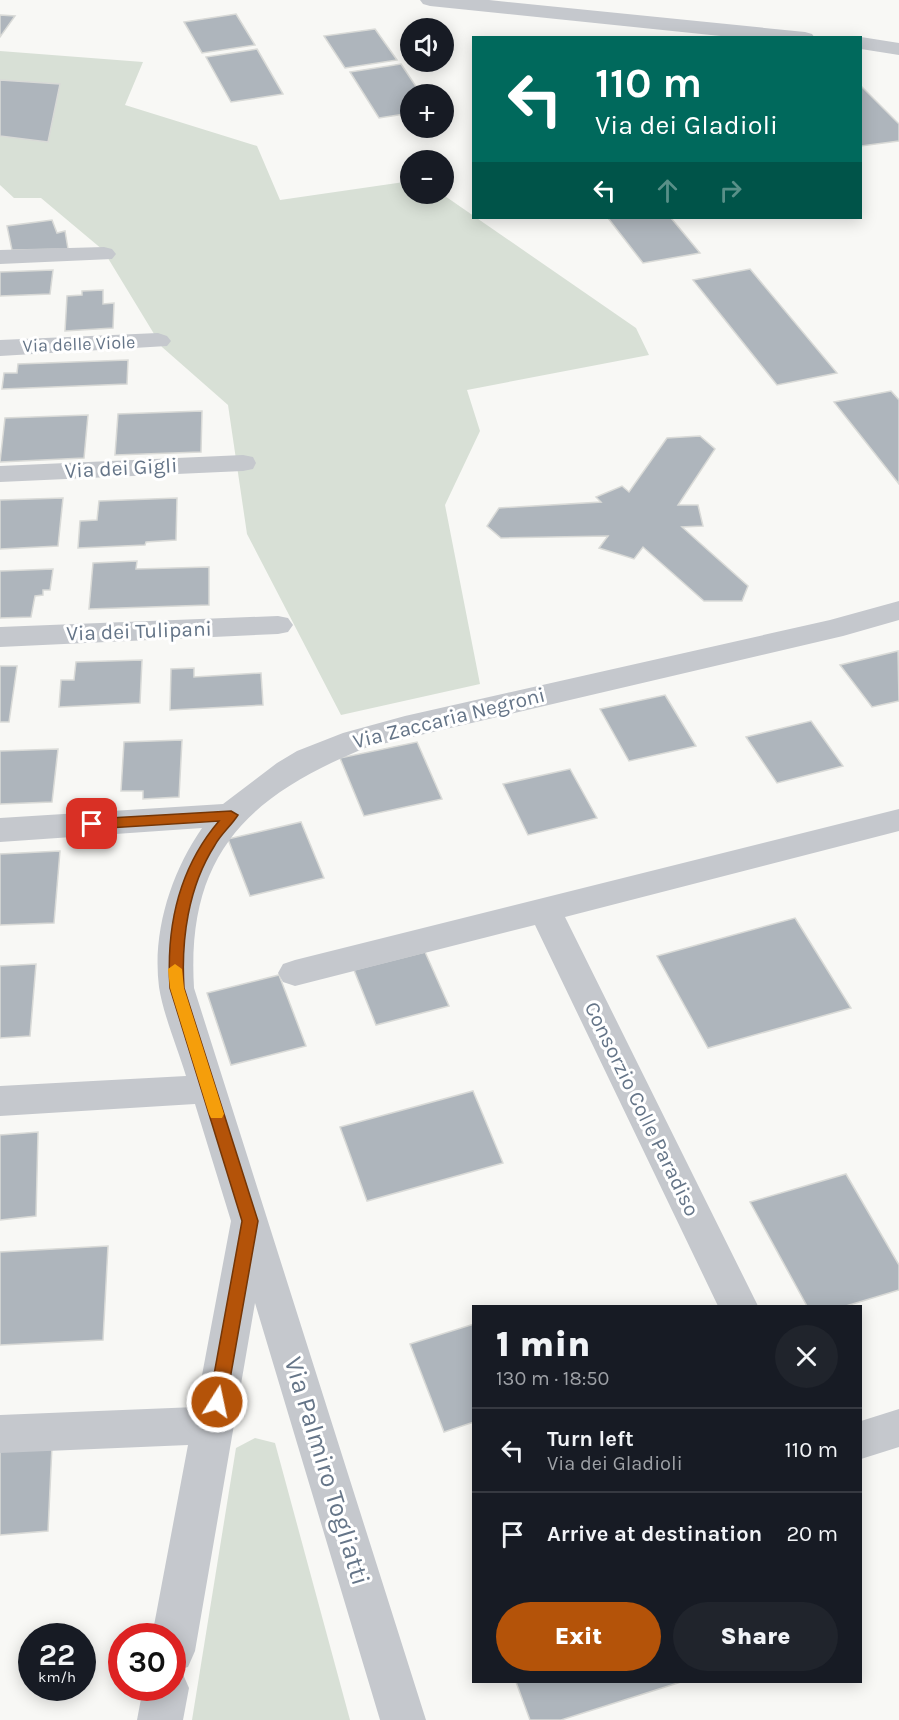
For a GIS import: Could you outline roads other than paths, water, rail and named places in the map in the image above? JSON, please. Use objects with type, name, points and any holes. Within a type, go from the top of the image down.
[{"type":"street","points":[[430,0],[785,36]]},
{"type":"street","points":[[862,43],[899,49]]},
{"type":"street","points":[[0,257],[104,254]]},
{"type":"street","name":"Via delle Viole","points":[[0,348],[158,341]]},
{"type":"street","name":"Via dei Gigli","points":[[0,474],[243,463]]},
{"type":"street","name":"Via Zaccaria Negroni","points":[[177,1623],[250,1221],[177,988],[175,953],[182,911],[196,866],[210,840],[231,815],[255,794],[288,771],[308,759],[354,740],[405,726],[833,629],[899,610]]},
{"type":"street","name":"Via dei Tulipani","points":[[0,637],[278,625]]},
{"type":"street","points":[[0,830],[231,815]]},
{"type":"street","points":[[295,973],[899,820]]},
{"type":"street","name":"Consorzio Colle Paradiso","points":[[545,911],[738,1305]]},
{"type":"street","points":[[0,1101],[209,1089]]},
{"type":"street","name":"Via Palmiro Togliatti","points":[[250,1221],[403,1720]]},
{"type":"street","points":[[0,1434],[213,1425]]},
{"type":"street","points":[[862,1440],[899,1428]]},
{"type":"street","points":[[160,1720],[164,1701]]}]
